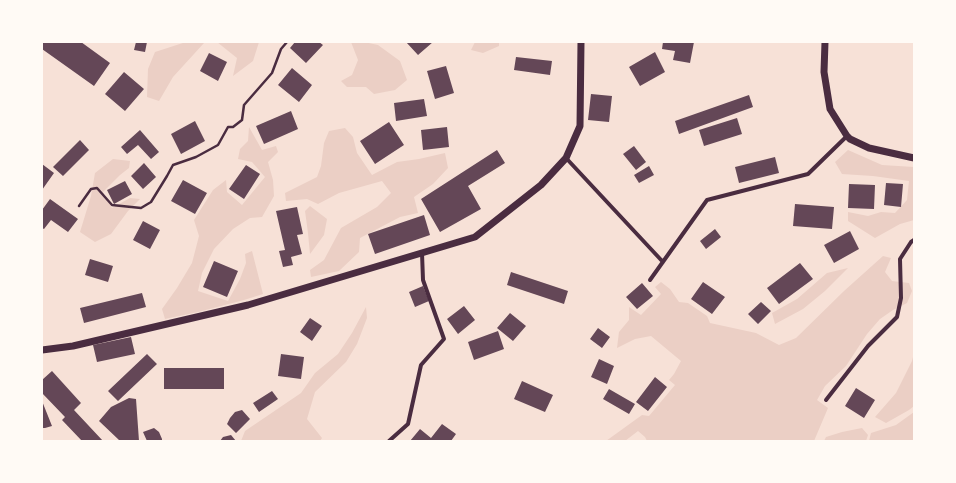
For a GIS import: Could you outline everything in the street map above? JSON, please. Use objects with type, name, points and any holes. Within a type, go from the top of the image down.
[{"type":"street","points":[[42,350],[73,346],[248,305],[475,237],[541,185],[566,158],[580,126],[581,42]]},
{"type":"street","points":[[825,42],[824,72],[830,109],[847,136],[869,148],[914,158]]},
{"type":"street","points":[[650,280],[707,200],[808,174],[847,136]]},
{"type":"street","points":[[566,158],[663,262]]},
{"type":"street","points":[[826,400],[868,346],[897,317],[901,298],[900,259],[911,242],[914,240]]},
{"type":"street","points":[[389,441],[408,424],[421,365],[444,339],[424,280],[422,253]]},
{"type":"path","points":[[79,206],[91,189],[97,188],[112,205],[141,208],[151,202],[173,165],[196,157],[218,145],[228,127],[233,128],[242,120],[244,105],[272,73],[281,49],[287,42]]},
{"type":"shaded area","points":[[186,42],[204,43],[173,77],[159,101],[147,97],[148,69],[155,52]]},
{"type":"shaded area","points":[[217,42],[259,42],[253,61],[233,76],[237,58]]},
{"type":"shaded area","points":[[351,42],[364,42],[378,45],[400,61],[407,80],[395,90],[374,94],[366,87],[347,87],[341,81],[352,75],[358,60]]},
{"type":"shaded area","points":[[475,42],[499,42],[499,46],[483,53],[471,50]]},
{"type":"shaded area","points":[[249,127],[262,150],[276,146],[278,152],[268,162],[273,180],[274,196],[262,217],[250,218],[233,229],[214,249],[202,273],[198,291],[228,301],[240,279],[246,263],[245,254],[252,251],[263,294],[198,312],[165,319],[162,309],[192,263],[199,236],[194,220],[213,190],[226,180],[227,192],[242,205],[265,177],[252,162],[238,159],[240,149],[248,141]]},
{"type":"shaded area","points":[[345,128],[353,137],[357,153],[372,175],[397,162],[445,153],[448,168],[433,184],[414,197],[418,213],[400,217],[360,238],[359,252],[339,271],[311,277],[310,270],[324,260],[341,228],[377,207],[391,193],[382,181],[339,193],[318,204],[307,199],[286,201],[285,193],[317,177],[321,166],[324,143],[329,131]]},
{"type":"shaded area","points":[[848,150],[882,165],[914,167],[914,220],[900,224],[875,238],[848,221],[848,212],[868,216],[881,212],[895,213],[907,200],[909,181],[873,176],[842,174],[835,162]]},
{"type":"shaded area","points":[[113,159],[130,161],[129,168],[103,192],[112,208],[130,198],[140,199],[128,211],[111,234],[95,242],[80,232],[91,196],[95,173]]},
{"type":"shaded area","points":[[310,206],[327,219],[324,235],[310,254],[305,211]]},
{"type":"shaded area","points":[[883,256],[891,258],[885,272],[892,281],[909,283],[912,291],[907,303],[880,319],[867,334],[846,366],[825,386],[817,400],[828,408],[814,441],[647,441],[638,431],[625,441],[606,441],[642,415],[649,416],[675,385],[669,380],[681,361],[651,336],[635,339],[617,348],[619,332],[629,320],[629,307],[641,315],[661,294],[655,287],[661,282],[670,289],[679,302],[688,303],[707,316],[710,323],[756,333],[779,345],[796,338],[844,291]]},
{"type":"shaded area","points":[[848,268],[825,291],[803,309],[775,324],[772,313],[797,299],[827,273]]},
{"type":"shaded area","points":[[366,307],[367,318],[357,344],[346,362],[315,392],[307,419],[322,438],[320,441],[241,441],[245,431],[301,393],[315,373],[338,354],[352,333]]},
{"type":"shaded area","points":[[914,353],[914,406],[886,423],[875,417],[896,393],[912,361]]},
{"type":"shaded area","points":[[914,412],[914,441],[869,441],[871,433],[896,425]]},
{"type":"shaded area","points":[[862,428],[868,435],[866,441],[824,441],[826,437]]},
{"type":"building","points":[[42,42],[81,42],[110,63],[94,86],[42,49]]},
{"type":"building","points":[[136,42],[147,42],[145,52],[134,50]]},
{"type":"building","points":[[295,42],[319,42],[323,45],[306,63],[290,48]]},
{"type":"building","points":[[406,42],[433,42],[418,55]]},
{"type":"building","points":[[663,42],[694,42],[690,63],[673,60],[675,51],[662,49]]},
{"type":"building","points":[[655,52],[665,72],[640,86],[629,67]]},
{"type":"building","points":[[209,53],[227,62],[218,81],[200,71]]},
{"type":"building","points":[[516,57],[552,61],[550,75],[514,70]]},
{"type":"building","points":[[446,66],[454,93],[435,99],[427,71]]},
{"type":"building","points":[[292,68],[312,85],[299,102],[278,85]]},
{"type":"building","points":[[124,72],[144,89],[125,111],[105,94]]},
{"type":"building","points":[[591,94],[612,96],[609,122],[588,120]]},
{"type":"building","points":[[749,95],[753,107],[679,134],[675,121]]},
{"type":"building","points":[[424,99],[427,116],[396,121],[394,103]]},
{"type":"building","points":[[291,111],[298,129],[264,144],[256,126]]},
{"type":"building","points":[[737,118],[742,134],[704,146],[699,130]]},
{"type":"building","points":[[195,121],[205,141],[181,154],[171,134]]},
{"type":"building","points":[[389,122],[404,145],[375,164],[360,141]]},
{"type":"building","points":[[447,127],[449,147],[423,150],[421,130]]},
{"type":"building","points":[[140,130],[159,152],[151,159],[138,145],[127,154],[121,147]]},
{"type":"building","points":[[80,140],[89,150],[63,176],[53,167]]},
{"type":"building","points":[[634,146],[646,162],[636,170],[623,154]]},
{"type":"building","points":[[497,150],[505,163],[468,186],[481,209],[440,232],[421,199]]},
{"type":"building","points":[[775,157],[779,173],[739,183],[735,167]]},
{"type":"building","points":[[144,163],[156,177],[143,189],[131,176]]},
{"type":"building","points":[[42,164],[54,173],[42,190]]},
{"type":"building","points":[[246,165],[260,174],[244,199],[229,189]]},
{"type":"building","points":[[649,166],[654,175],[639,183],[634,175]]},
{"type":"building","points":[[183,180],[207,193],[195,214],[171,201]]},
{"type":"building","points":[[125,181],[132,194],[114,204],[107,190]]},
{"type":"building","points":[[886,183],[903,184],[901,207],[884,205]]},
{"type":"building","points":[[849,184],[875,185],[874,209],[848,208]]},
{"type":"building","points":[[50,199],[78,219],[68,232],[51,220],[44,229],[42,228],[42,210]]},
{"type":"building","points":[[795,204],[834,207],[832,229],[793,226]]},
{"type":"building","points":[[297,207],[303,234],[297,235],[302,254],[291,257],[293,265],[283,267],[279,251],[285,250],[276,211]]},
{"type":"building","points":[[424,215],[430,235],[375,254],[368,234]]},
{"type":"building","points":[[143,221],[160,230],[150,249],[133,240]]},
{"type":"building","points":[[715,229],[721,237],[706,249],[700,241]]},
{"type":"building","points":[[850,231],[859,249],[834,263],[824,245]]},
{"type":"building","points":[[90,259],[113,266],[108,282],[85,275]]},
{"type":"building","points":[[214,261],[238,271],[227,297],[203,287]]},
{"type":"building","points":[[800,263],[813,279],[779,304],[767,288]]},
{"type":"building","points":[[511,272],[568,291],[564,304],[507,285]]},
{"type":"building","points":[[703,282],[725,297],[712,314],[691,299]]},
{"type":"building","points":[[642,283],[653,296],[637,309],[626,297]]},
{"type":"building","points":[[423,286],[429,301],[415,307],[409,292]]},
{"type":"building","points":[[142,293],[146,307],[84,323],[80,308]]},
{"type":"building","points":[[761,302],[771,311],[758,324],[748,314]]},
{"type":"building","points":[[464,306],[475,320],[458,334],[447,319]]},
{"type":"building","points":[[510,313],[526,326],[513,341],[497,328]]},
{"type":"building","points":[[310,318],[322,326],[312,341],[300,332]]},
{"type":"building","points":[[598,328],[610,337],[602,348],[590,339]]},
{"type":"building","points":[[498,331],[504,349],[474,360],[468,342]]},
{"type":"building","points":[[131,337],[135,354],[97,362],[93,345]]},
{"type":"building","points":[[147,354],[157,364],[118,401],[108,391]]},
{"type":"building","points":[[281,354],[304,357],[301,379],[278,376]]},
{"type":"building","points":[[599,359],[614,366],[607,384],[591,377]]},
{"type":"building","points":[[164,368],[224,368],[224,389],[164,389]]},
{"type":"building","points":[[52,371],[81,403],[74,410],[103,441],[82,441],[62,420],[65,417],[42,393],[42,380]]},
{"type":"building","points":[[655,377],[667,387],[648,411],[636,402]]},
{"type":"building","points":[[522,381],[553,395],[545,412],[514,399]]},
{"type":"building","points":[[856,388],[875,400],[864,418],[845,406]]},
{"type":"building","points":[[609,389],[635,404],[629,414],[603,399]]},
{"type":"building","points":[[272,391],[278,399],[259,412],[253,403]]},
{"type":"building","points":[[129,398],[136,399],[139,441],[119,441],[99,421],[111,407]]},
{"type":"building","points":[[42,401],[52,426],[45,428],[42,428]]},
{"type":"building","points":[[242,410],[250,419],[236,433],[227,424],[235,412]]},
{"type":"building","points":[[442,424],[456,434],[451,441],[410,441],[420,429],[431,438]]},
{"type":"building","points":[[154,428],[159,432],[162,441],[147,441],[143,432]]},
{"type":"building","points":[[231,435],[236,441],[220,441],[223,437]]}]
